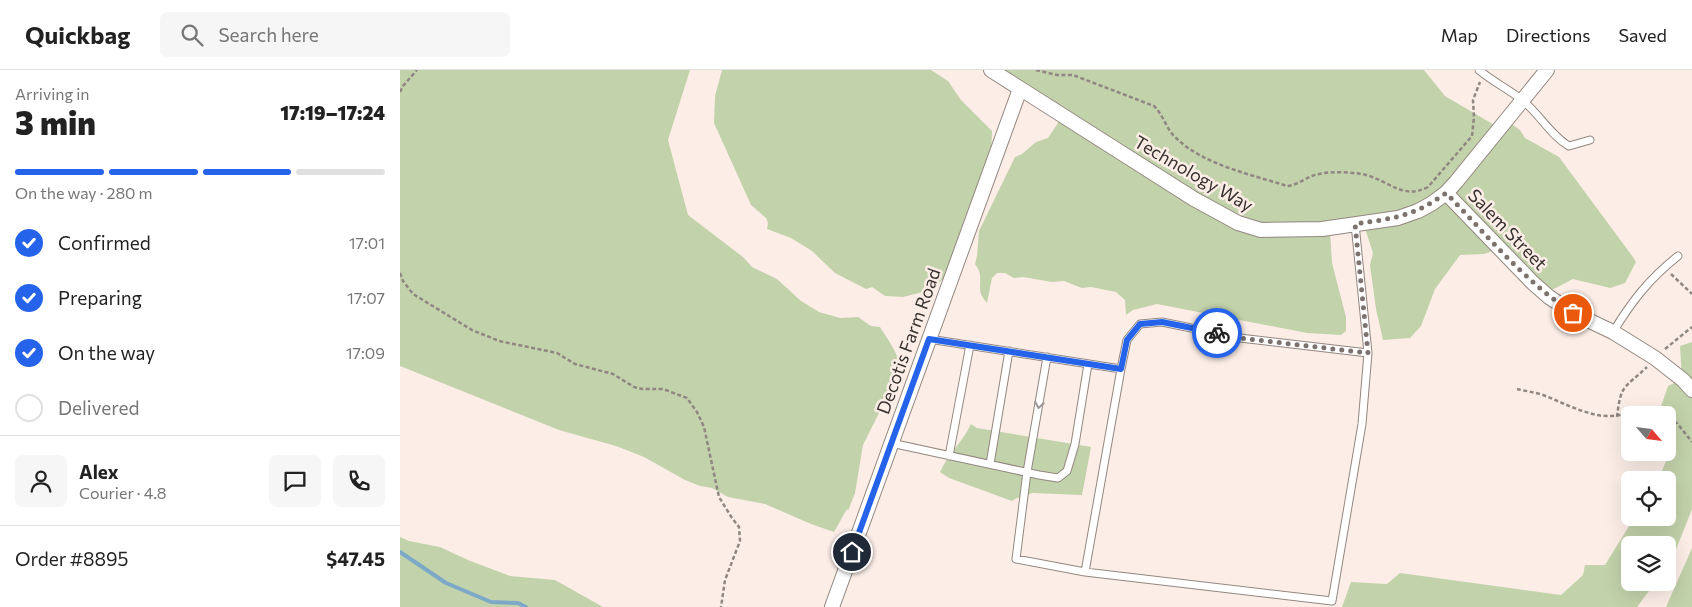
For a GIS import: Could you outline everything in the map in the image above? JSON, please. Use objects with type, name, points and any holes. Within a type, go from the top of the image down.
[{"type":"street","name":"Technology Way","points":[[991,70],[1194,199],[1244,225],[1261,230],[1322,229],[1398,218],[1418,211],[1446,193],[1546,70]]},
{"type":"street","name":"Decotis Farm Road","points":[[832,607],[1020,88]]},
{"type":"street","name":"Salem Street","points":[[1446,193],[1549,298],[1573,313],[1613,332],[1656,358],[1692,390]]},
{"type":"lane","points":[[1481,72],[1522,100],[1546,123],[1560,141],[1569,146],[1590,140]]},
{"type":"lane","points":[[1047,357],[1027,472],[1016,559],[1085,572],[1332,601],[1362,424],[1368,353],[1355,224]]},
{"type":"lane","points":[[1613,332],[1638,293],[1678,256]]},
{"type":"lane","points":[[1085,572],[1127,340],[1140,324],[1162,322],[1240,338],[1368,353]]},
{"type":"lane","points":[[929,339],[1121,369]]},
{"type":"lane","points":[[949,456],[970,345]]},
{"type":"lane","points":[[990,464],[1009,351]]},
{"type":"lane","points":[[891,443],[1058,478],[1067,471],[1075,444],[1088,364]]},
{"type":"path","points":[[400,92],[417,70]]},
{"type":"path","points":[[1036,70],[1057,75],[1073,75],[1154,106],[1161,113],[1168,131],[1178,140],[1221,165],[1287,186],[1295,185],[1318,174],[1333,173],[1366,175],[1405,192],[1420,191],[1428,187],[1472,136],[1473,100],[1481,72]]},
{"type":"path","points":[[1664,267],[1692,294]]},
{"type":"path","points":[[400,273],[403,281],[413,294],[472,330],[499,341],[557,353],[575,364],[613,374],[634,387],[663,389],[687,398],[697,412],[704,427],[719,497],[739,527],[740,541],[725,580],[721,607]]},
{"type":"path","points":[[1516,389],[1540,394],[1586,413],[1599,416],[1621,416]]},
{"type":"path","points":[[1676,423],[1692,442]]},
{"type":"green space","points":[[400,70],[690,70],[668,140],[688,215],[743,257],[752,267],[777,279],[801,301],[819,312],[840,318],[858,317],[871,326],[880,327],[891,344],[899,362],[898,375],[863,445],[855,493],[848,511],[847,509],[834,532],[765,504],[728,497],[712,488],[685,480],[644,457],[616,446],[559,430],[400,366]]},
{"type":"green space","points":[[722,70],[931,70],[948,81],[961,100],[992,131],[991,159],[950,271],[939,283],[923,292],[903,297],[885,296],[872,287],[866,289],[835,273],[812,251],[791,238],[767,229],[768,223],[766,218],[751,205],[714,123],[715,96]]},
{"type":"green space","points":[[992,70],[1424,70],[1445,96],[1496,126],[1506,120],[1520,130],[1525,138],[1559,157],[1636,262],[1625,283],[1610,288],[1573,279],[1546,293],[1501,248],[1484,254],[1460,255],[1435,289],[1421,326],[1410,338],[1383,340],[1376,309],[1370,265],[1373,253],[1363,222],[1330,231],[1332,263],[1346,317],[1346,331],[1341,335],[1307,333],[1157,304],[1133,310],[1126,315],[1125,300],[1116,292],[1091,287],[1082,288],[1064,281],[1052,282],[1023,277],[1014,278],[1005,273],[997,273],[992,278],[987,303],[980,290],[980,274],[975,264],[979,231],[1015,157],[1022,154],[1036,142],[1048,138],[1062,117]]},
{"type":"green space","points":[[1692,342],[1692,509],[1676,549],[1676,536],[1623,536],[1629,526],[1676,526],[1676,471],[1662,471],[1666,461],[1676,461],[1676,406],[1661,406],[1668,386],[1682,379],[1680,346]]},
{"type":"green space","points":[[971,424],[977,428],[1091,447],[1082,495],[1032,493],[1012,501],[949,478],[940,472]]},
{"type":"green space","points":[[400,537],[409,541],[440,547],[510,576],[555,580],[603,607],[400,607]]},
{"type":"green space","points":[[1621,539],[1621,591],[1649,591],[1637,607],[1342,607],[1351,582],[1387,584],[1400,573],[1561,595],[1583,575],[1585,565],[1605,565]]},
{"type":"green space","points":[[1692,548],[1692,607],[1666,607],[1673,591],[1676,591],[1676,584]]},
{"type":"waterway","points":[[400,552],[446,583],[491,602],[518,603],[526,607]]},
{"type":"way so far","points":[[1217,333],[1240,338],[1368,353],[1355,224],[1398,218],[1432,204],[1446,193],[1533,283],[1549,298],[1573,313]]},
{"type":"route","points":[[852,552],[929,339],[1121,369],[1127,340],[1140,324],[1162,322],[1217,333]]}]
